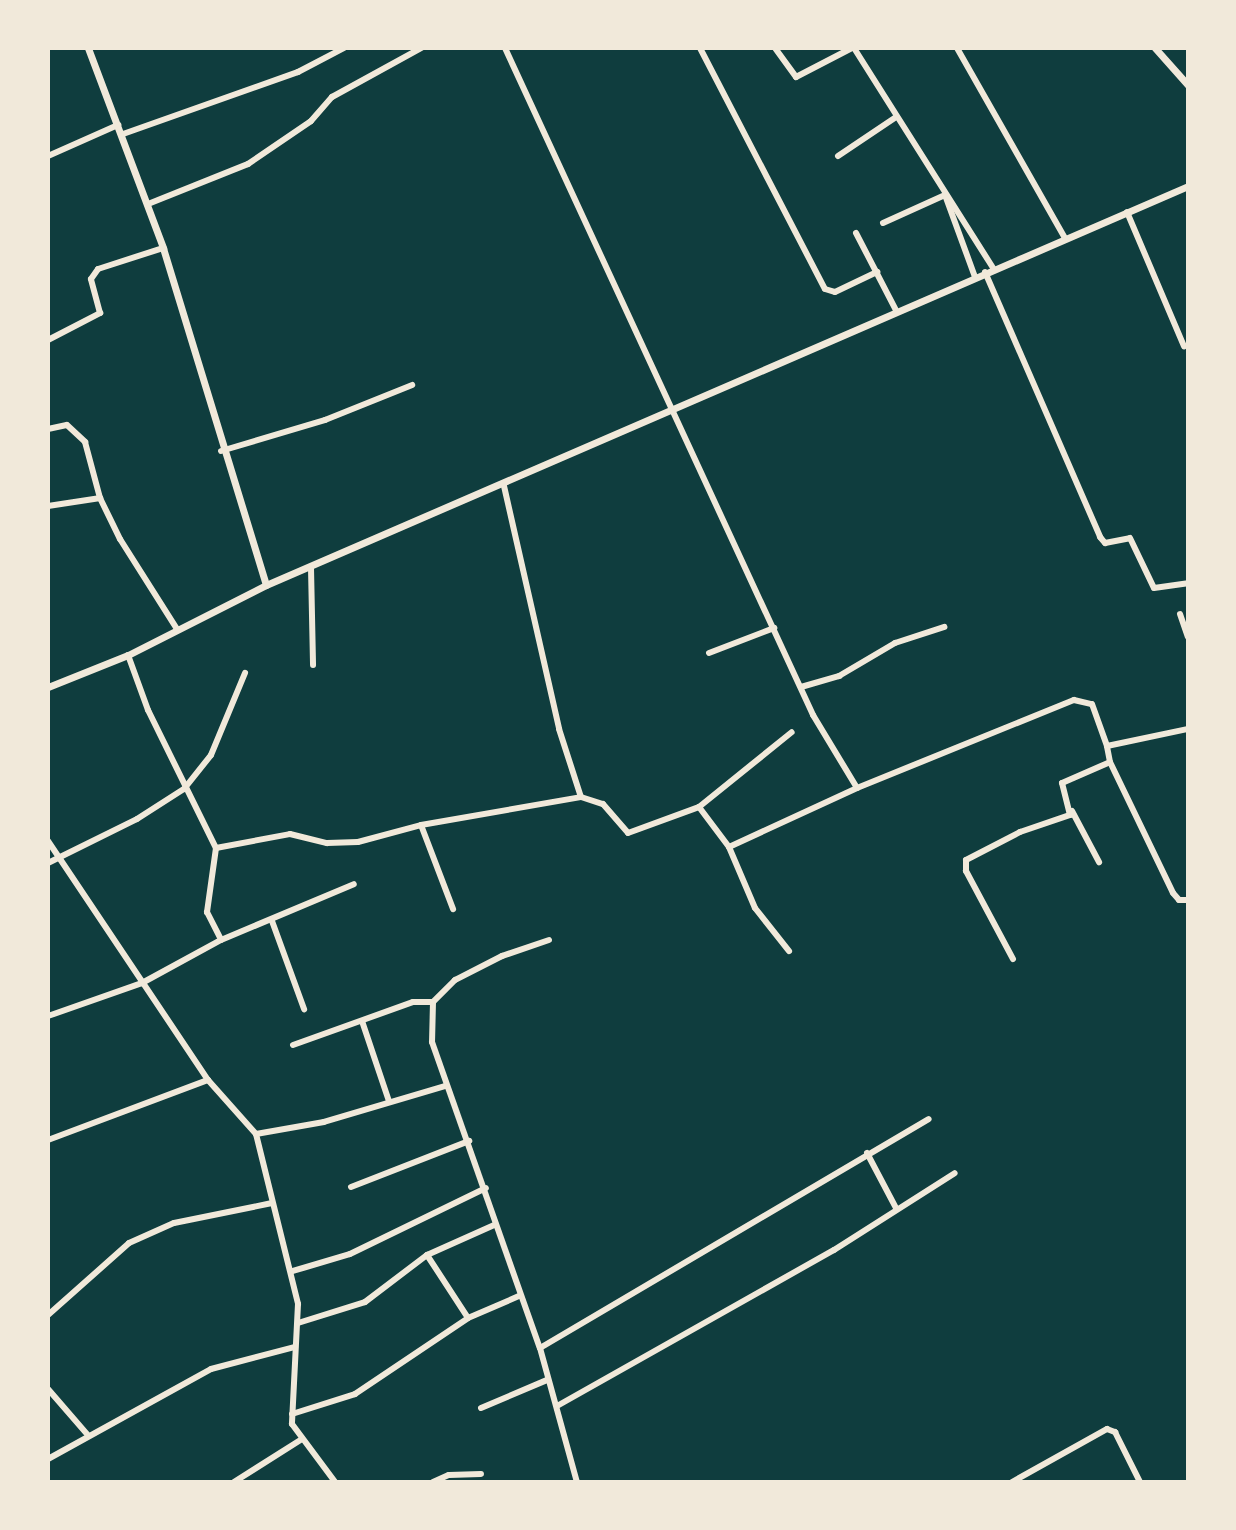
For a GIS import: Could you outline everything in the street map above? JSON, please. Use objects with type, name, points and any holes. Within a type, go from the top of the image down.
[{"type":"street","points":[[88,48],[123,134],[163,248],[221,451],[266,585]]},
{"type":"street","points":[[123,134],[298,72],[344,48]]},
{"type":"street","points":[[148,204],[248,164],[311,121],[332,97],[421,48]]},
{"type":"street","points":[[505,48],[801,687],[857,788]]},
{"type":"street","points":[[700,48],[825,289],[835,292],[877,272]]},
{"type":"street","points":[[775,48],[796,77],[853,48],[991,263]]},
{"type":"street","points":[[957,48],[1062,233]]},
{"type":"street","points":[[1155,48],[1188,85]]},
{"type":"street","points":[[838,156],[896,117]]},
{"type":"street","points":[[48,156],[118,124]]},
{"type":"street","points":[[48,687],[128,655],[266,585],[504,486],[974,274],[985,272],[991,263],[1188,186]]},
{"type":"street","points":[[883,223],[945,195]]},
{"type":"street","points":[[945,195],[974,274]]},
{"type":"street","points":[[1127,212],[1184,346]]},
{"type":"street","points":[[856,233],[897,311]]},
{"type":"street","points":[[48,340],[100,313],[91,279],[98,269],[163,248]]},
{"type":"street","points":[[985,272],[1100,537],[1105,543],[1130,538],[1152,587],[1188,583]]},
{"type":"street","points":[[221,451],[325,420],[412,385]]},
{"type":"street","points":[[48,417],[51,427],[67,425],[85,442],[100,498],[177,629]]},
{"type":"street","points":[[504,486],[559,729],[581,797]]},
{"type":"street","points":[[48,506],[100,498]]},
{"type":"street","points":[[311,568],[313,665]]},
{"type":"street","points":[[1180,614],[1188,637]]},
{"type":"street","points":[[801,687],[839,676],[895,643],[944,627]]},
{"type":"street","points":[[709,653],[774,628]]},
{"type":"street","points":[[128,655],[184,789],[216,848],[207,912],[221,940]]},
{"type":"street","points":[[48,863],[184,789],[211,755],[245,673]]},
{"type":"street","points":[[729,847],[857,788],[1074,700],[1092,704],[1110,762],[1173,893],[1179,900],[1188,900]]},
{"type":"street","points":[[1107,746],[1188,729]]},
{"type":"street","points":[[216,848],[290,834],[327,843],[358,842],[421,825],[581,797],[603,804],[628,833],[699,807],[792,732]]},
{"type":"street","points":[[1099,862],[1061,787],[1064,780],[1110,762]]},
{"type":"street","points":[[699,807],[729,847],[755,908],[789,951]]},
{"type":"street","points":[[1013,959],[966,871],[966,860],[1072,811]]},
{"type":"street","points":[[421,825],[453,909]]},
{"type":"street","points":[[48,841],[208,1080],[256,1134],[272,1203],[293,1271],[298,1323],[292,1414],[302,1439],[335,1482]]},
{"type":"street","points":[[48,1016],[142,983],[221,940],[354,884]]},
{"type":"street","points":[[272,921],[304,1009]]},
{"type":"street","points":[[549,940],[502,956],[455,980],[433,1002],[432,1042],[445,1086],[486,1188],[494,1225],[519,1296],[540,1348],[575,1481]]},
{"type":"street","points":[[293,1045],[413,1002],[433,1002]]},
{"type":"street","points":[[362,1021],[389,1101]]},
{"type":"street","points":[[48,1140],[208,1080]]},
{"type":"street","points":[[256,1134],[324,1122],[445,1086]]},
{"type":"street","points":[[540,1348],[928,1119]]},
{"type":"street","points":[[351,1187],[469,1141]]},
{"type":"street","points":[[867,1153],[896,1208]]},
{"type":"street","points":[[557,1406],[834,1250],[955,1173]]},
{"type":"street","points":[[293,1271],[350,1254],[486,1188]]},
{"type":"street","points":[[48,1315],[129,1243],[174,1223],[272,1203]]},
{"type":"street","points":[[298,1323],[365,1302],[427,1255],[494,1225]]},
{"type":"street","points":[[427,1255],[468,1318]]},
{"type":"street","points":[[292,1414],[355,1394],[468,1318],[519,1296]]},
{"type":"street","points":[[48,1459],[87,1434],[211,1369],[295,1347]]},
{"type":"street","points":[[481,1408],[547,1380]]},
{"type":"street","points":[[48,1389],[87,1434]]},
{"type":"street","points":[[1012,1482],[1107,1429],[1115,1432],[1138,1481]]},
{"type":"street","points":[[234,1482],[302,1439]]},
{"type":"street","points":[[433,1482],[449,1475],[481,1474]]}]
